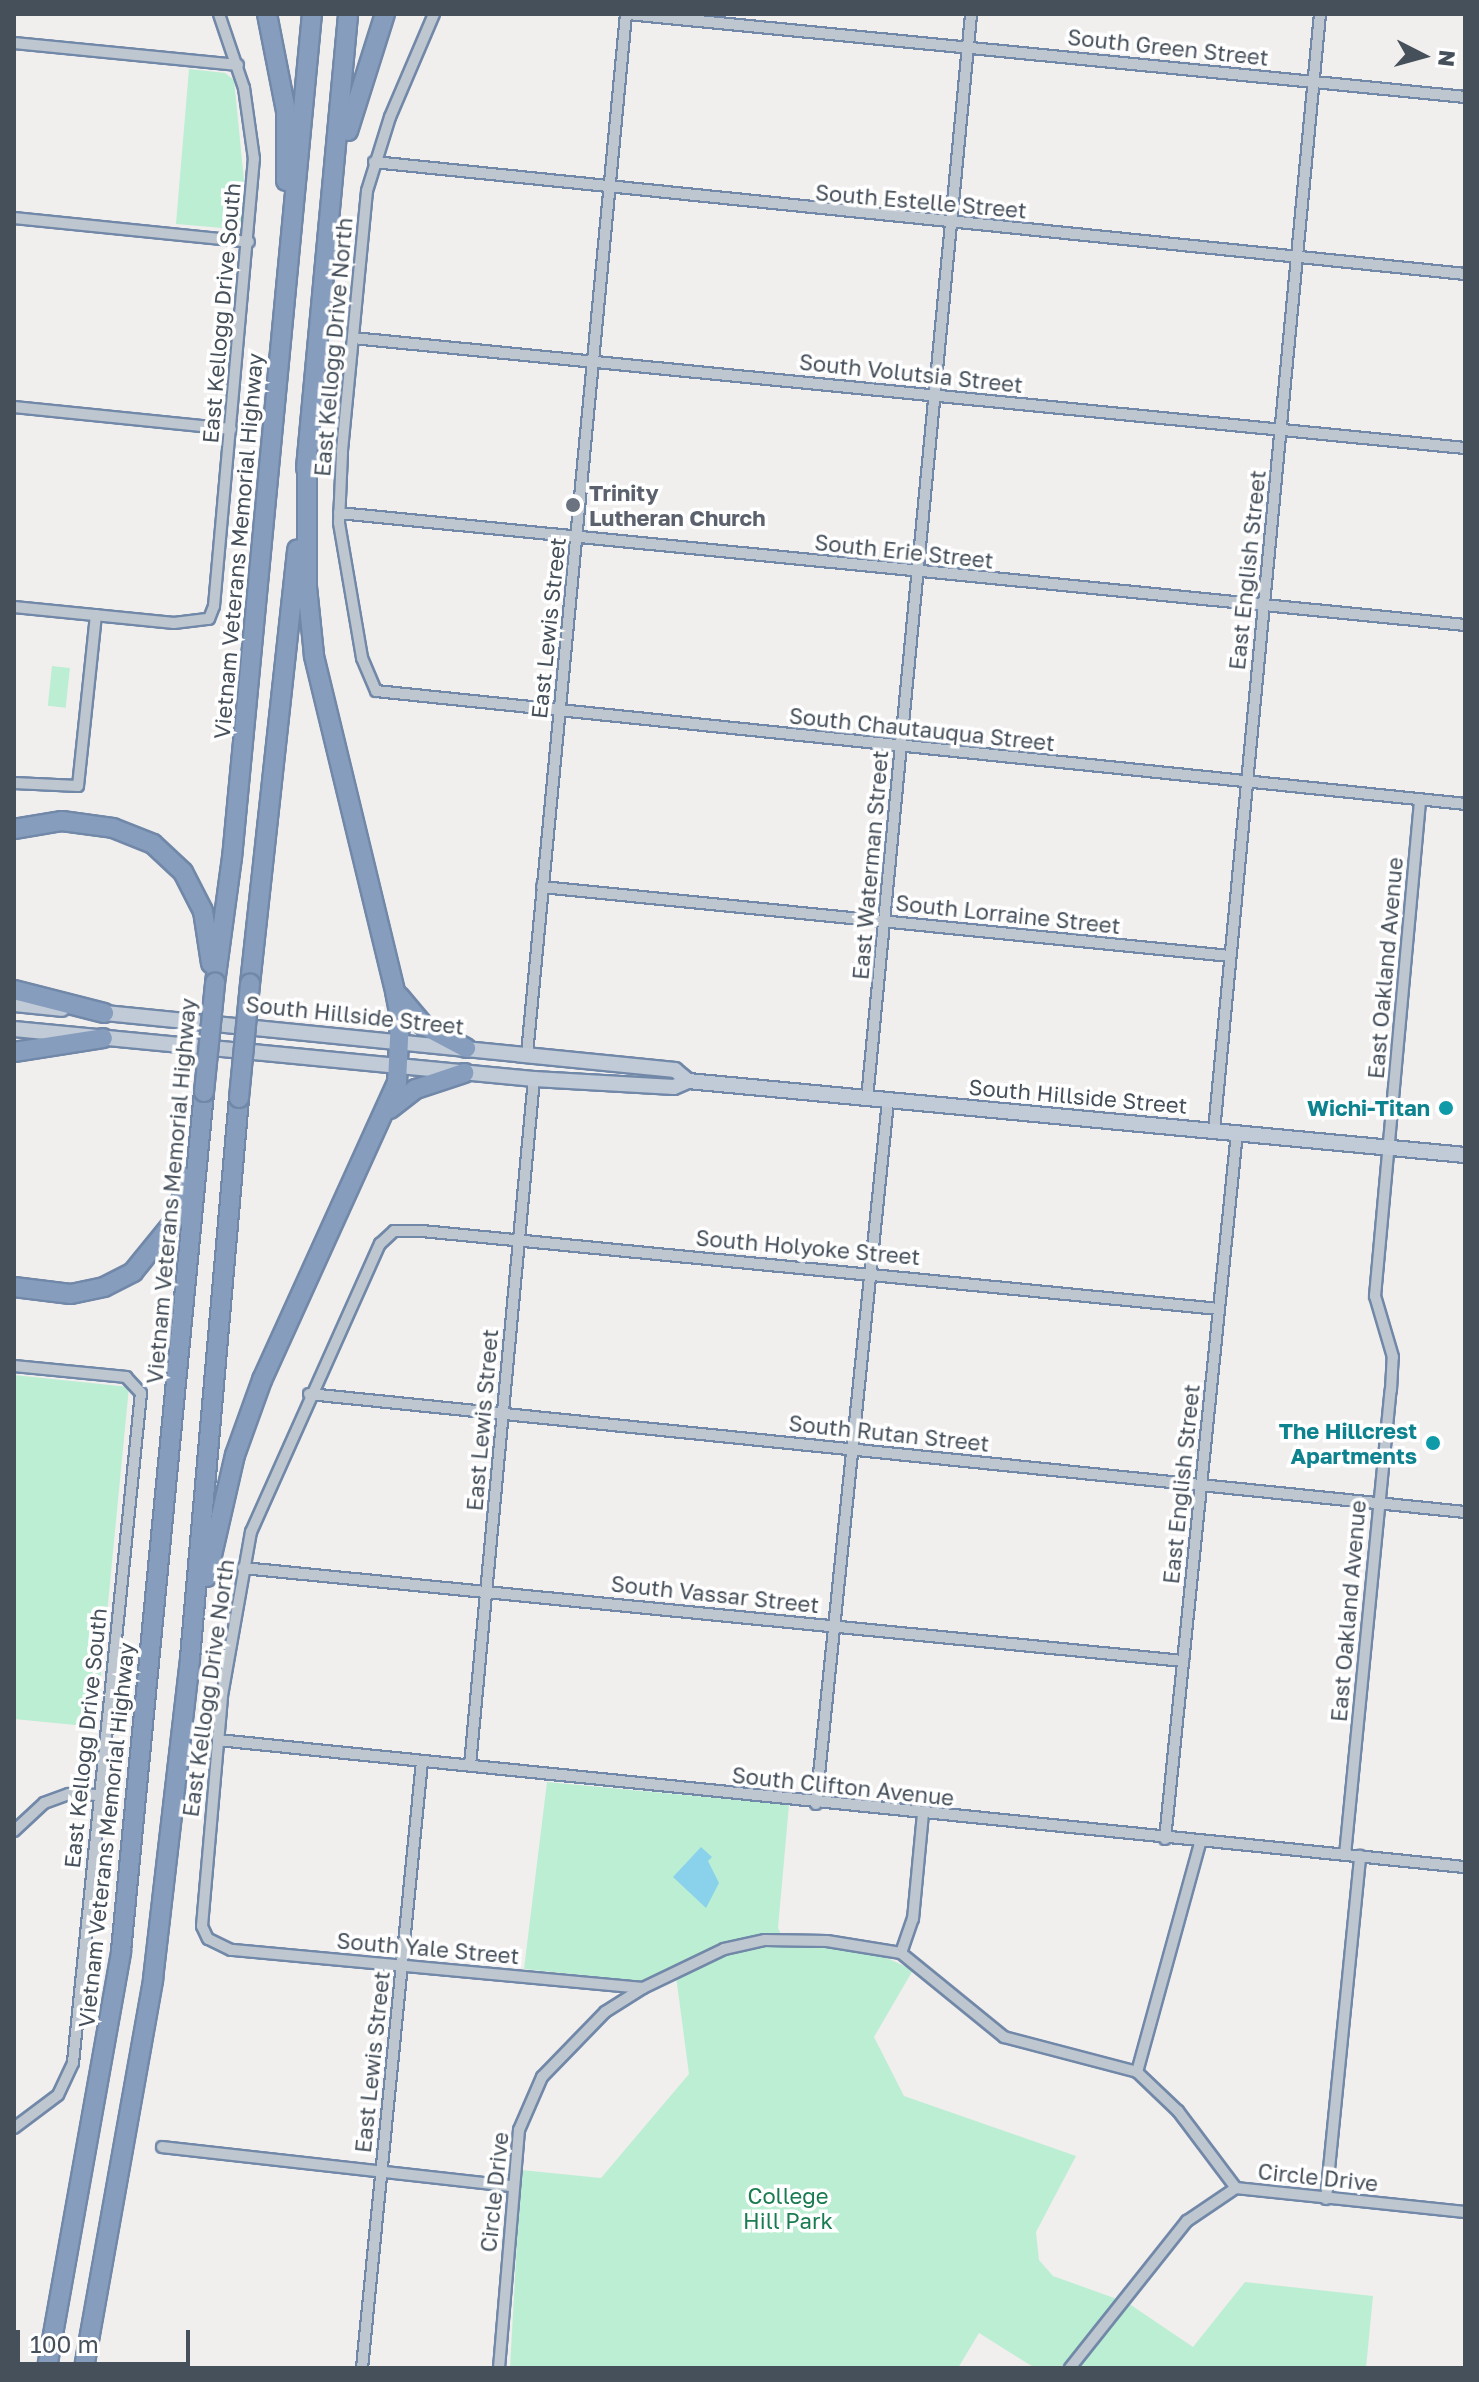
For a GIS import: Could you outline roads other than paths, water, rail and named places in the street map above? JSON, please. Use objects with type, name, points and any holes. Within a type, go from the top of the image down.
[{"type":"highway","points":[[267,14],[286,111],[289,258]]},
{"type":"highway","name":"Vietnam Veterans Memorial Highway","points":[[47,2368],[121,1951],[197,1156],[235,827],[312,14]]},
{"type":"highway","points":[[84,2368],[153,1979],[190,1658],[239,1098],[307,460],[348,14]]},
{"type":"highway","points":[[330,215],[350,117],[385,14]]},
{"type":"highway","points":[[190,1658],[235,1455],[262,1380],[386,1115],[397,1083],[396,1041],[400,1017],[395,991],[314,655],[307,587],[307,460]]},
{"type":"highway","points":[[14,829],[62,821],[113,828],[153,844],[183,872],[203,911],[215,983]]},
{"type":"highway","points":[[14,990],[104,1013]]},
{"type":"highway","points":[[395,991],[423,1025],[466,1048]]},
{"type":"highway","points":[[14,1052],[103,1038]]},
{"type":"highway","points":[[386,1115],[416,1089],[464,1073]]},
{"type":"highway","points":[[14,1287],[71,1294],[104,1287],[133,1272],[172,1224],[197,1156]]},
{"type":"main road","name":"South Hillside Street","points":[[14,1004],[675,1070],[688,1081]]},
{"type":"main road","name":"South Hillside Street","points":[[14,1029],[534,1079],[674,1087],[688,1081],[1465,1155]]},
{"type":"street","name":"East Kellogg Drive South","points":[[96,615],[174,623],[209,619],[216,593],[254,159],[238,65],[219,14]]},
{"type":"street","name":"East Kellogg Drive North","points":[[376,691],[362,658],[339,513],[353,338],[374,162],[434,14]]},
{"type":"street","name":"South Green Street","points":[[627,14],[1465,97]]},
{"type":"street","name":"East Lewis Street","points":[[527,1054],[627,14]]},
{"type":"street","name":"East Waterman Street","points":[[867,1099],[971,14]]},
{"type":"street","name":"East English Street","points":[[1214,1131],[1320,14]]},
{"type":"street","points":[[14,43],[238,65]]},
{"type":"street","name":"South Estelle Street","points":[[374,162],[610,189],[1465,274]]},
{"type":"street","points":[[14,218],[249,242]]},
{"type":"street","name":"South Volutsia Street","points":[[353,338],[1465,448]]},
{"type":"street","points":[[14,407],[231,429]]},
{"type":"street","name":"South Erie Street","points":[[339,513],[1465,625]]},
{"type":"street","points":[[14,607],[96,615],[80,781],[74,789],[14,783]]},
{"type":"street","name":"South Chautauqua Street","points":[[376,691],[1465,804]]},
{"type":"street","name":"East Oakland Avenue","points":[[1345,1855],[1393,1357],[1375,1296],[1420,800]]},
{"type":"street","name":"South Lorraine Street","points":[[542,887],[1230,956]]},
{"type":"street","name":"East Lewis Street","points":[[470,1765],[534,1079]]},
{"type":"street","points":[[816,1804],[888,1101]]},
{"type":"street","name":"East English Street","points":[[1165,1839],[1237,1133]]},
{"type":"street","name":"East Kellogg Drive North","points":[[213,1941],[202,1926],[202,1914],[218,1740],[251,1532],[309,1394],[380,1244],[394,1231]]},
{"type":"street","name":"South Holyoke Street","points":[[394,1231],[870,1273],[1219,1309]]},
{"type":"street","name":"East Kellogg Drive South","points":[[14,1366],[126,1377],[136,1384],[141,1393],[75,2046],[58,2095],[14,2128]]},
{"type":"street","name":"South Rutan Street","points":[[309,1394],[1465,1512]]},
{"type":"street","name":"South Vassar Street","points":[[243,1568],[1183,1661]]},
{"type":"street","name":"South Clifton Avenue","points":[[218,1740],[816,1804],[1465,1867]]},
{"type":"street","name":"East Lewis Street","points":[[362,2368],[422,1761]]},
{"type":"street","points":[[14,1831],[44,1803],[69,1794],[99,1795]]},
{"type":"street","points":[[901,1953],[913,1919],[923,1814]]},
{"type":"street","points":[[14,1819],[27,1820]]},
{"type":"street","points":[[1137,2072],[1200,1843]]},
{"type":"street","points":[[1326,2199],[1360,1856]]},
{"type":"street","name":"Circle Drive","points":[[499,2368],[519,2130],[542,2077],[605,2012],[643,1988],[724,1949],[765,1940],[827,1941],[901,1953],[1004,2037],[1137,2072],[1178,2111],[1236,2188],[1465,2212]]},
{"type":"street","name":"South Yale Street","points":[[213,1941],[231,1950],[643,1988]]},
{"type":"street","points":[[162,2147],[512,2186]]},
{"type":"street","points":[[1070,2368],[1187,2221],[1236,2188]]},
{"type":"water","points":[[701,1847],[712,1857],[708,1861],[719,1883],[706,1908],[673,1877]]},
{"type":"place","name":"Trinity Lutheran Church","points":[[573,505]]},
{"type":"place","name":"Wichi-Titan","points":[[1446,1108]]},
{"type":"place","name":"The Hillcrest Apartments","points":[[1433,1443]]},
{"type":"park label","name":"College Hill Park","points":[[788,2208]]}]
